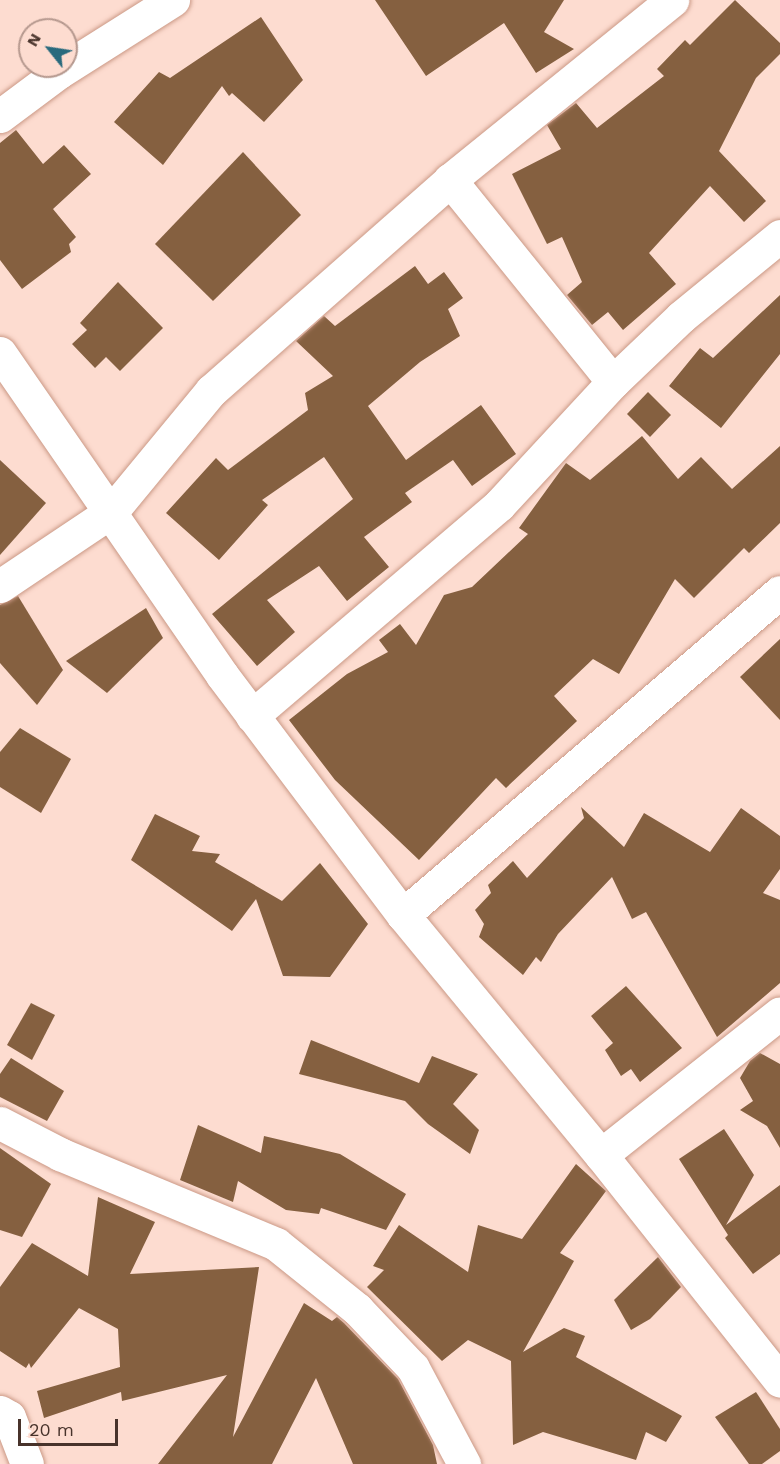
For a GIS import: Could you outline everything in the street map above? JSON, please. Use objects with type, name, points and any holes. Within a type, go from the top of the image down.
[{"type":"street","points":[[0,116],[59,72],[173,0]]},
{"type":"street","points":[[0,586],[112,511],[211,391],[450,180],[672,0]]},
{"type":"street","points":[[450,180],[613,382]]},
{"type":"street","points":[[252,716],[499,505],[613,382],[681,317],[780,236]]},
{"type":"street","points":[[0,353],[112,511],[252,716],[403,915],[601,1155],[780,1381]]},
{"type":"street","points":[[403,915],[780,592]]},
{"type":"street","points":[[601,1155],[780,1013]]},
{"type":"street","points":[[0,1123],[60,1154],[276,1244],[357,1309],[413,1368],[464,1464]]},
{"type":"street","points":[[0,1412],[9,1417],[27,1464]]},
{"type":"building","points":[[375,0],[564,0],[544,32],[574,49],[536,73],[504,23],[426,76]]},
{"type":"building","points":[[735,0],[780,43],[780,54],[756,78],[719,151],[766,201],[744,222],[710,186],[649,253],[676,284],[623,330],[608,312],[592,325],[567,295],[582,282],[562,237],[547,244],[512,174],[561,149],[547,125],[576,103],[597,128],[664,76],[657,69],[685,40],[690,45]]},
{"type":"building","points":[[261,17],[303,80],[264,122],[232,93],[229,96],[222,86],[163,165],[114,122],[159,72],[170,78]]},
{"type":"building","points":[[16,130],[43,164],[64,145],[91,174],[53,209],[76,237],[69,244],[71,252],[22,289],[0,260],[0,143]]},
{"type":"building","points":[[243,152],[301,215],[213,301],[155,244]]},
{"type":"building","points":[[415,266],[428,284],[444,272],[463,298],[448,309],[460,336],[420,362],[368,406],[406,460],[481,405],[516,454],[472,486],[453,460],[405,493],[412,502],[364,537],[389,567],[347,601],[319,566],[267,600],[295,632],[257,666],[212,614],[353,499],[324,457],[262,500],[268,505],[219,560],[166,513],[216,458],[228,470],[308,410],[305,393],[333,376],[296,341],[324,316],[335,326]]},
{"type":"building","points":[[118,282],[163,328],[120,371],[106,357],[95,368],[72,344],[87,330],[80,323]]},
{"type":"building","points":[[780,295],[780,354],[721,428],[669,386],[700,348],[713,358]]},
{"type":"building","points":[[648,392],[671,415],[650,437],[627,414]]},
{"type":"building","points":[[642,436],[678,479],[701,457],[732,489],[780,446],[780,523],[749,553],[744,548],[694,598],[675,579],[619,674],[593,659],[554,696],[577,721],[506,788],[496,778],[419,860],[335,780],[289,720],[347,674],[388,652],[379,640],[400,624],[416,645],[444,595],[472,587],[528,534],[519,528],[566,463],[590,480]]},
{"type":"building","points":[[0,460],[46,503],[0,555]]},
{"type":"building","points":[[18,596],[63,670],[37,705],[0,663],[0,605]]},
{"type":"building","points":[[146,608],[163,638],[107,693],[66,661]]},
{"type":"building","points":[[780,639],[780,720],[740,677]]},
{"type":"building","points":[[20,728],[71,759],[41,813],[0,787],[0,752]]},
{"type":"building","points":[[581,807],[624,847],[644,813],[710,852],[741,808],[780,836],[780,869],[763,893],[780,900],[780,983],[717,1037],[646,912],[632,919],[612,877],[558,934],[541,962],[536,957],[523,975],[479,937],[484,924],[475,910],[491,893],[488,885],[513,861],[527,878],[584,818]]},
{"type":"building","points":[[155,814],[200,836],[192,851],[220,854],[215,862],[282,901],[320,863],[368,924],[330,977],[283,976],[256,899],[232,931],[131,860]]},
{"type":"building","points":[[626,986],[682,1048],[640,1082],[631,1069],[621,1076],[605,1050],[613,1043],[591,1016]]},
{"type":"building","points":[[31,1003],[55,1015],[32,1060],[7,1045]]},
{"type":"building","points":[[311,1040],[419,1083],[432,1056],[478,1074],[453,1104],[479,1130],[470,1154],[428,1124],[405,1101],[299,1074]]},
{"type":"building","points":[[760,1053],[780,1064],[780,1148],[767,1126],[740,1110],[753,1101],[740,1078],[750,1061]]},
{"type":"building","points":[[11,1058],[64,1091],[47,1121],[0,1097],[0,1074]]},
{"type":"building","points":[[198,1125],[261,1153],[264,1136],[340,1154],[406,1194],[386,1230],[321,1208],[319,1214],[286,1210],[238,1181],[233,1202],[180,1180]]},
{"type":"building","points":[[724,1129],[754,1175],[726,1225],[780,1185],[780,1254],[753,1274],[725,1238],[728,1235],[679,1159]]},
{"type":"building","points":[[0,1148],[51,1184],[22,1237],[0,1230]]},
{"type":"building","points":[[576,1164],[606,1191],[560,1253],[574,1261],[523,1352],[564,1328],[585,1336],[576,1357],[682,1416],[666,1442],[646,1432],[636,1460],[543,1432],[513,1445],[511,1361],[468,1340],[442,1361],[367,1287],[384,1270],[373,1266],[399,1225],[468,1272],[478,1225],[522,1239]]},
{"type":"building","points":[[98,1197],[155,1222],[130,1274],[259,1267],[233,1437],[304,1303],[332,1321],[337,1317],[398,1379],[433,1445],[437,1464],[353,1464],[316,1378],[272,1464],[158,1464],[227,1375],[122,1401],[121,1392],[44,1418],[37,1391],[120,1367],[118,1329],[79,1308],[31,1368],[29,1363],[26,1368],[0,1351],[0,1287],[32,1243],[88,1276]]},
{"type":"building","points":[[658,1257],[681,1287],[650,1319],[631,1330],[614,1300]]},
{"type":"building","points":[[756,1392],[780,1429],[780,1451],[762,1464],[749,1464],[715,1417]]}]
